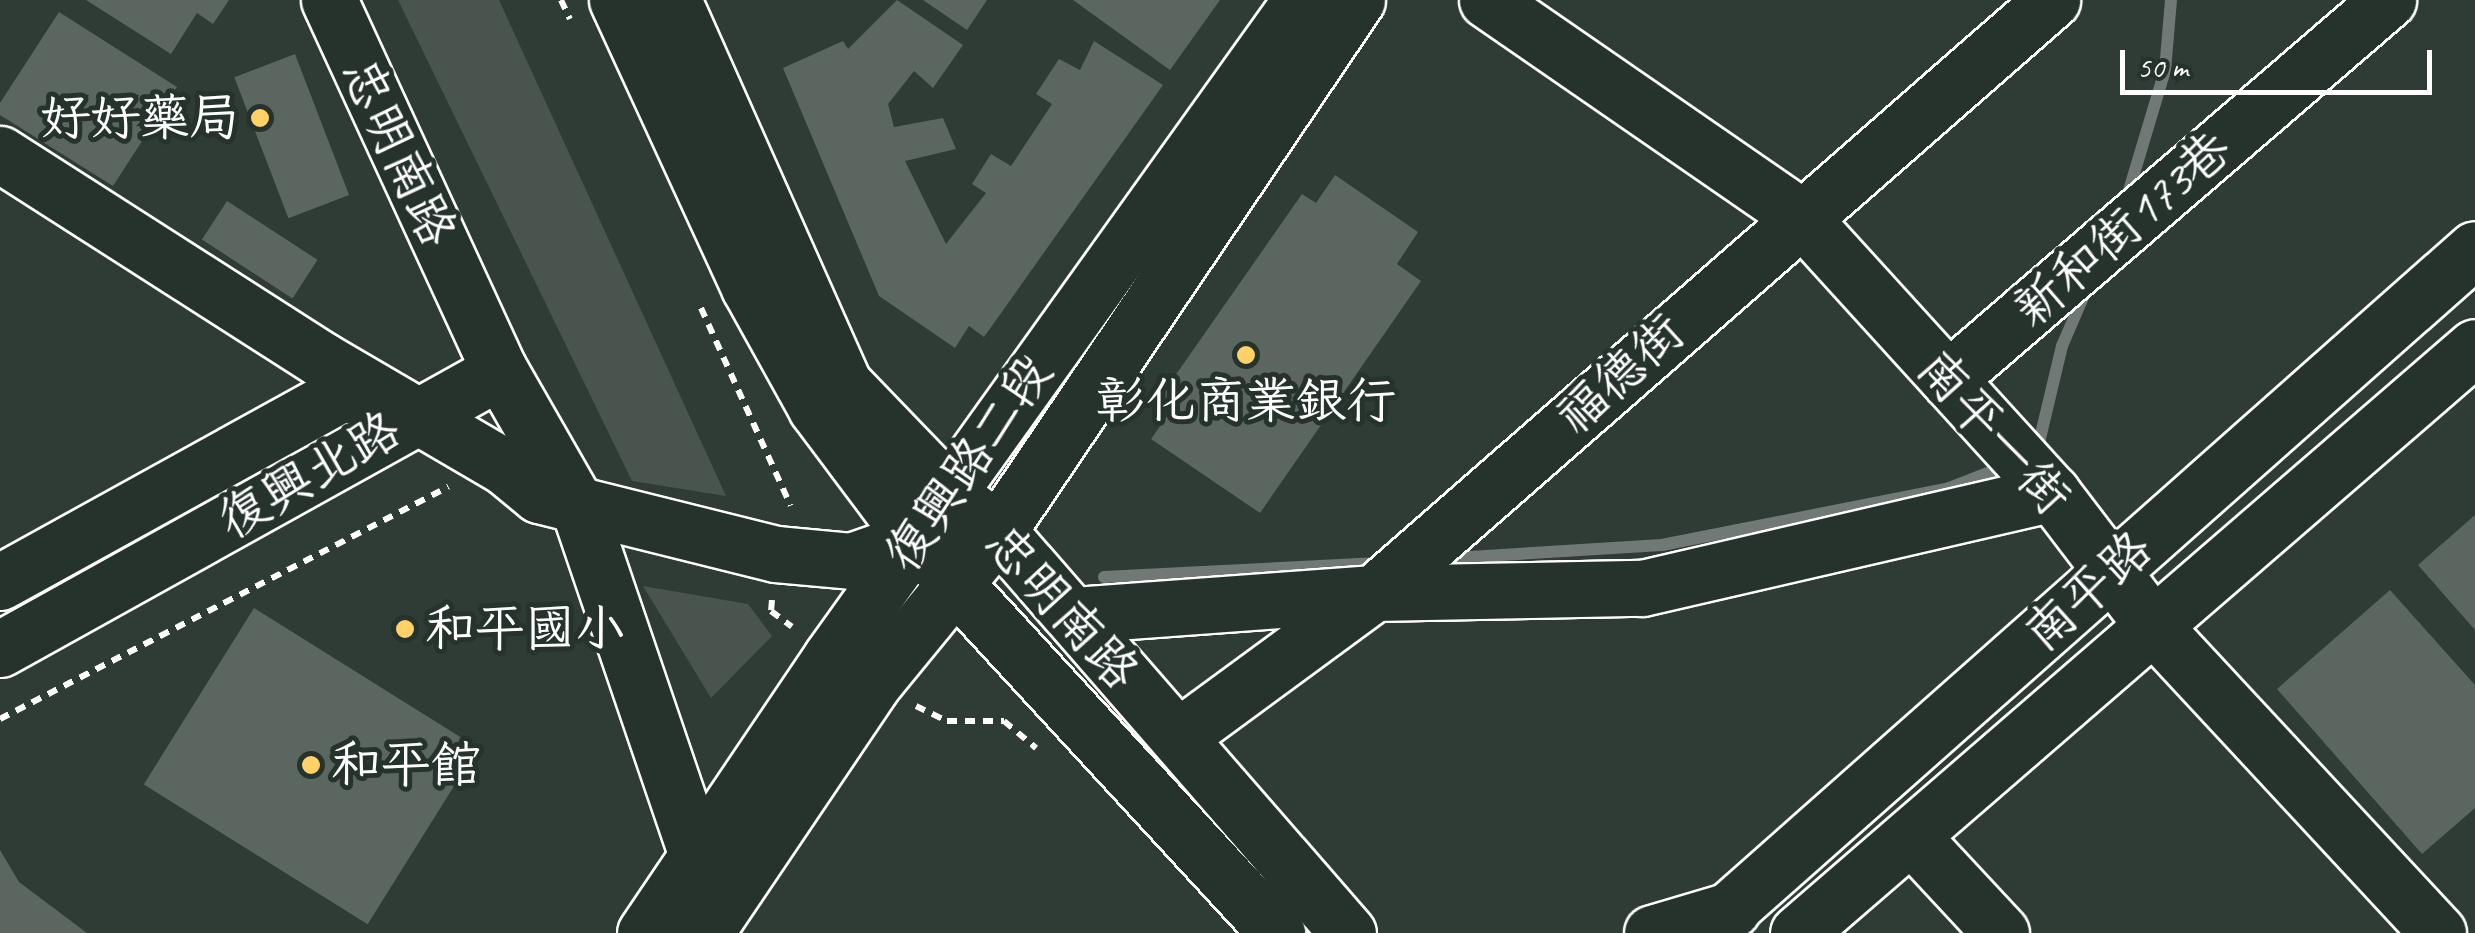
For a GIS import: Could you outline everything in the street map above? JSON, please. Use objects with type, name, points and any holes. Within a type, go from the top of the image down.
[{"type":"street","name":"忠明南路","points":[[329,0],[500,370],[579,509],[697,855]]},
{"type":"street","name":"忠明南路","points":[[617,0],[758,304],[816,408],[914,539],[956,581],[1108,755],[1277,933]]},
{"type":"street","name":"復興路二段","points":[[645,933],[914,539],[1301,0]]},
{"type":"street","name":"復興路二段","points":[[705,933],[872,685],[998,531],[1357,0]]},
{"type":"street","name":"南平一街","points":[[1487,0],[1799,215],[2052,492],[2154,627],[2438,933]]},
{"type":"street","name":"福德街","points":[[1178,736],[1374,593],[1799,215],[2052,0]]},
{"type":"street","name":"新和街173巷","points":[[1948,379],[2388,0]]},
{"type":"street","name":"忠明南路","points":[[678,3],[844,384],[949,492],[998,531],[1355,932]]},
{"type":"street","points":[[0,154],[322,360],[418,412],[539,496],[579,509],[776,554],[851,561],[914,539],[998,531]]},
{"type":"street","name":"南平路","points":[[1718,921],[2475,249]]},
{"type":"street","name":"南平路","points":[[1798,933],[2465,365]]},
{"type":"street","points":[[418,412],[500,370]]},
{"type":"street","name":"復興北路","points":[[0,582],[342,394],[418,412]]},
{"type":"street","name":"復興北路","points":[[0,649],[418,412]]},
{"type":"street","points":[[1074,614],[1374,593],[1642,588],[2052,492]]},
{"type":"street","points":[[1911,836],[2001,933]]},
{"type":"street","points":[[1652,933],[1718,921]]},
{"type":"path","points":[[0,719],[463,479]]},
{"type":"shaded area","points":[[398,0],[499,0],[726,496],[632,481]]},
{"type":"shaded area","points":[[643,586],[748,604],[772,636],[711,698]]},
{"type":"building","points":[[86,0],[229,0],[213,24],[197,13],[171,54]]},
{"type":"building","points":[[897,0],[963,45],[933,88],[914,71],[888,104],[894,127],[943,118],[956,149],[905,161],[946,244],[986,193],[972,184],[991,154],[1011,166],[1052,104],[1036,94],[1059,59],[1080,70],[1094,41],[1163,85],[984,337],[969,326],[955,348],[879,296],[783,68],[843,41],[848,49]]},
{"type":"building","points":[[923,0],[987,0],[967,30]]},
{"type":"building","points":[[1073,0],[1220,0],[1170,70]]},
{"type":"building","points":[[59,12],[177,87],[113,186],[0,115],[0,103]]},
{"type":"building","points":[[295,54],[349,195],[288,218],[234,77]]},
{"type":"building","points":[[1335,175],[1418,232],[1397,264],[1421,281],[1260,513],[1151,439],[1175,405],[1161,396],[1302,194],[1316,203]]},
{"type":"building","points":[[227,201],[318,260],[293,298],[202,240]]},
{"type":"building","points":[[2475,515],[2475,630],[2418,565]]},
{"type":"building","points":[[2390,590],[2475,685],[2475,808],[2422,854],[2277,689]]},
{"type":"building","name":"和平館","points":[[254,608],[478,748],[368,924],[144,784]]},
{"type":"building","points":[[0,850],[19,882],[87,933],[0,933]]},
{"type":"waterway","points":[[2127,197],[2165,70],[2171,0]]},
{"type":"waterway","points":[[2036,455],[2062,346],[2087,288]]},
{"type":"waterway","points":[[1438,559],[1662,545],[1949,488],[2008,465]]},
{"type":"waterway","points":[[1104,577],[1379,563]]},
{"type":"place","name":"好好藥局","points":[[260,118]]},
{"type":"place","name":"彰化商業銀行","points":[[1246,355]]},
{"type":"place","name":"和平國小","points":[[405,629]]},
{"type":"place","name":"和平館","points":[[311,765]]}]
